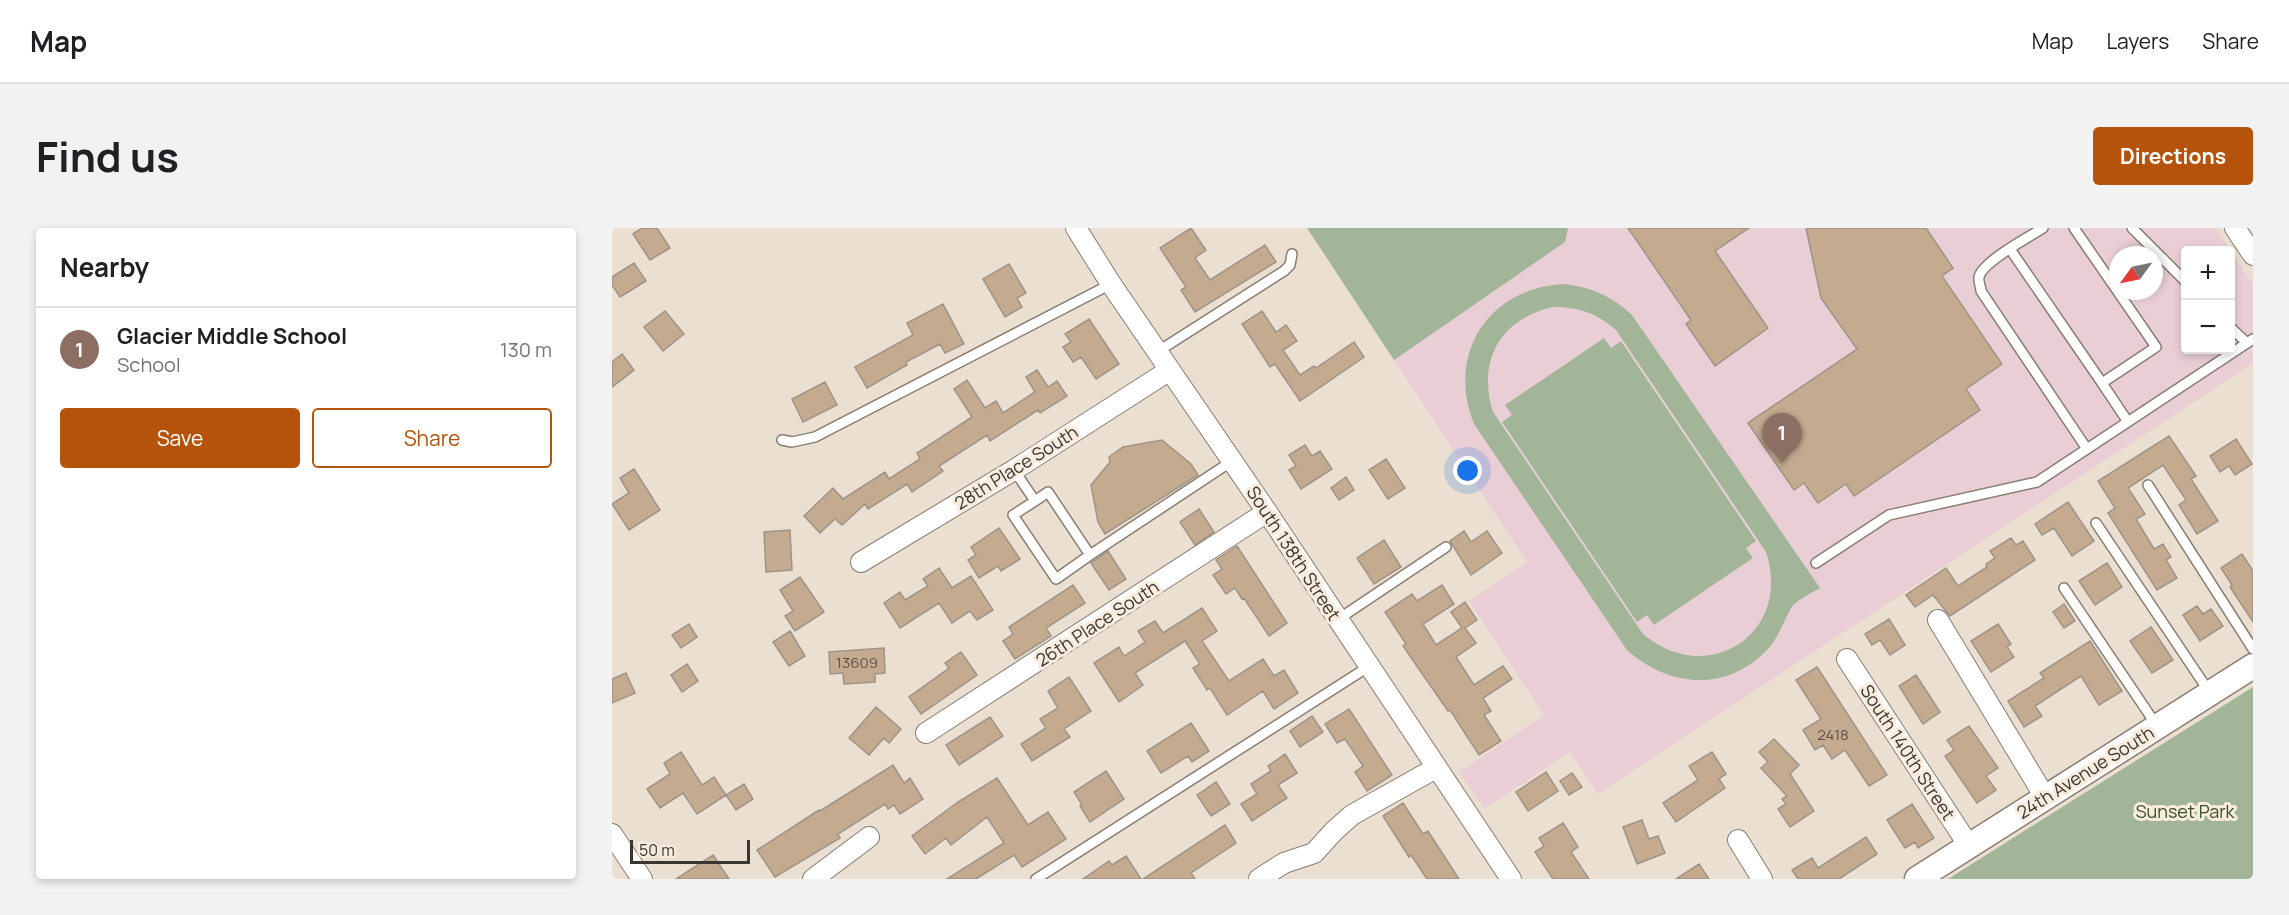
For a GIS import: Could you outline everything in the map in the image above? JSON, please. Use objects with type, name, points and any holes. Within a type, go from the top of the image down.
[{"type":"street","name":"South 138th Street","points":[[1076,228],[1111,284],[1267,512],[1511,879]]},
{"type":"street","points":[[2235,228],[2253,255]]},
{"type":"street","name":"28th Place South","points":[[861,562],[1014,470],[1170,370]]},
{"type":"street","name":"26th Place South","points":[[926,733],[1267,512]]},
{"type":"street","points":[[1938,620],[2045,797]]},
{"type":"street","name":"South 140th Street","points":[[1847,658],[1968,846]]},
{"type":"street","name":"24th Avenue South","points":[[1917,879],[2253,666]]},
{"type":"street","points":[[1259,879],[1284,863],[1314,853],[1352,815],[1436,768]]},
{"type":"street","points":[[612,834],[642,879]]},
{"type":"street","points":[[813,879],[869,837]]},
{"type":"street","points":[[1738,840],[1762,879]]},
{"type":"lane","points":[[2043,228],[1983,270],[1979,277],[1981,291],[2086,449]]},
{"type":"lane","points":[[2074,228],[2156,347],[2102,383]]},
{"type":"lane","points":[[2132,228],[2181,277]]},
{"type":"lane","points":[[2010,249],[2128,422]]},
{"type":"lane","points":[[1157,352],[1284,271],[1290,265],[1292,254]]},
{"type":"lane","points":[[783,440],[792,442],[815,437],[1111,284]]},
{"type":"lane","points":[[1816,563],[1889,515],[2037,482],[2250,341],[2235,330]]},
{"type":"lane","points":[[1090,555],[1048,492],[1013,515],[1056,579],[1232,461]]},
{"type":"lane","points":[[1014,470],[1035,501]]},
{"type":"lane","points":[[2148,485],[2253,649]]},
{"type":"lane","points":[[2096,523],[2210,693]]},
{"type":"lane","points":[[1337,620],[1446,547]]},
{"type":"lane","points":[[2064,588],[2157,726]]},
{"type":"lane","points":[[1036,879],[1368,667]]},
{"type":"shaded area","points":[[1307,228],[2216,228],[2228,246],[2181,246],[2181,354],[2235,354],[2235,257],[2253,284],[2253,363],[1598,794],[1570,752],[1484,809],[1459,772],[1544,715],[1469,601],[1527,562]]},
{"type":"green space","points":[[1307,228],[1568,228],[1565,242],[1394,360]]},
{"type":"green space","points":[[1564,284],[1583,287],[1609,298],[1632,315],[1820,588],[1799,600],[1792,607],[1773,643],[1748,666],[1713,679],[1695,680],[1660,671],[1627,650],[1474,424],[1467,398],[1466,373],[1470,350],[1480,329],[1495,312],[1514,298],[1537,288]],"holes":[[[1553,307],[1594,315],[1616,330],[1766,552],[1771,581],[1767,607],[1756,628],[1739,644],[1718,654],[1693,656],[1668,650],[1643,634],[1493,412],[1488,376],[1497,345],[1519,321]]]},
{"type":"green space","points":[[1604,338],[1611,348],[1621,341],[1756,541],[1746,548],[1753,558],[1654,625],[1647,615],[1637,622],[1502,422],[1512,415],[1505,405]]},
{"type":"green space","name":"Sunset Park","points":[[2253,687],[2253,879],[1948,879]]},
{"type":"building","points":[[642,228],[657,228],[670,248],[650,260],[633,234]]},
{"type":"building","points":[[1191,228],[1206,250],[1195,258],[1210,280],[1265,245],[1276,262],[1195,312],[1181,290],[1186,287],[1160,248]]},
{"type":"building","points":[[1628,228],[1749,228],[1715,251],[1768,328],[1715,366],[1686,324],[1691,320]]},
{"type":"building","points":[[1806,228],[1926,228],[1953,268],[1942,276],[2002,364],[1966,389],[1980,410],[1854,496],[1846,484],[1818,503],[1804,483],[1794,490],[1748,423],[1857,349],[1821,298]]},
{"type":"building","points":[[634,263],[646,281],[620,297],[612,285],[612,277]]},
{"type":"building","points":[[1009,264],[1026,293],[1017,298],[1022,307],[1005,317],[983,279]]},
{"type":"building","points":[[943,304],[964,344],[945,353],[940,344],[906,362],[907,365],[867,388],[855,367],[913,335],[907,323]]},
{"type":"building","points":[[665,311],[684,334],[663,351],[644,327]]},
{"type":"building","points":[[1262,311],[1276,332],[1286,325],[1297,341],[1283,350],[1300,375],[1314,366],[1316,368],[1354,342],[1364,357],[1300,401],[1275,364],[1270,367],[1242,324]]},
{"type":"building","points":[[1089,319],[1119,364],[1096,379],[1081,357],[1073,362],[1063,347],[1071,342],[1065,334]]},
{"type":"building","points":[[622,354],[634,370],[612,387],[612,362]]},
{"type":"building","points":[[1037,370],[1048,387],[1057,381],[1067,396],[1040,413],[1038,410],[990,441],[987,435],[939,466],[943,471],[912,492],[907,484],[868,509],[865,504],[842,525],[835,519],[820,533],[804,516],[833,488],[843,499],[885,472],[889,479],[920,459],[917,453],[972,417],[954,389],[967,380],[985,408],[996,401],[1003,413],[1035,392],[1026,377]]},
{"type":"building","points":[[825,382],[837,405],[803,422],[792,399]]},
{"type":"building","points":[[2169,436],[2196,476],[2191,479],[2218,521],[2197,534],[2179,505],[2186,500],[2163,465],[2128,488],[2145,514],[2136,519],[2154,549],[2163,544],[2171,557],[2166,560],[2177,578],[2157,590],[2108,513],[2115,508],[2098,481]]},
{"type":"building","points":[[2236,439],[2252,464],[2235,475],[2229,466],[2220,472],[2210,456]]},
{"type":"building","points":[[1162,440],[1191,464],[1198,475],[1105,534],[1098,522],[1091,485],[1110,462],[1109,457],[1123,447]]},
{"type":"building","points":[[1305,445],[1312,456],[1320,451],[1332,469],[1301,489],[1289,470],[1296,466],[1289,455]]},
{"type":"building","points":[[1386,459],[1405,488],[1388,499],[1369,470]]},
{"type":"building","points":[[634,469],[660,510],[629,530],[612,504],[629,493],[620,478]]},
{"type":"building","points":[[1346,477],[1354,490],[1339,500],[1331,488]]},
{"type":"building","points":[[2068,502],[2094,541],[2072,556],[2054,528],[2042,535],[2035,524]]},
{"type":"building","points":[[1199,509],[1214,532],[1195,545],[1180,522]]},
{"type":"building","points":[[999,528],[1020,559],[1001,571],[998,566],[979,578],[968,560],[976,555],[971,547]]},
{"type":"building","points":[[790,530],[792,570],[766,572],[764,532]]},
{"type":"building","points":[[1464,531],[1471,542],[1487,531],[1502,553],[1471,575],[1450,541]]},
{"type":"building","points":[[2011,538],[2016,545],[2023,541],[2035,560],[1950,616],[1933,595],[1915,607],[1906,595],[1946,568],[1958,586],[1987,567],[1986,564],[1995,558],[1990,551]]},
{"type":"building","points":[[1384,540],[1401,567],[1374,584],[1357,558]]},
{"type":"building","points":[[1237,546],[1287,623],[1269,636],[1235,588],[1226,594],[1213,575],[1222,569],[1216,560]]},
{"type":"building","points":[[1108,551],[1126,579],[1109,590],[1091,563]]},
{"type":"building","points":[[2242,554],[2253,571],[2253,622],[2230,587],[2232,585],[2221,568]]},
{"type":"building","points":[[2107,563],[2122,587],[2095,605],[2079,581]]},
{"type":"building","points":[[939,568],[952,588],[971,576],[993,610],[977,620],[970,611],[952,623],[939,603],[900,628],[884,603],[900,592],[905,600],[928,586],[923,579]]},
{"type":"building","points":[[800,577],[824,612],[795,631],[785,616],[793,611],[780,590]]},
{"type":"building","points":[[1073,585],[1085,603],[1046,628],[1051,636],[1015,659],[1003,641],[1013,634],[1009,627]]},
{"type":"building","points":[[1442,585],[1454,604],[1423,624],[1436,645],[1462,628],[1451,612],[1465,602],[1477,620],[1465,628],[1476,643],[1456,657],[1474,685],[1503,666],[1512,679],[1483,698],[1491,711],[1484,715],[1501,741],[1479,755],[1450,710],[1448,711],[1403,646],[1406,644],[1385,612],[1412,594],[1417,601]]},
{"type":"building","points":[[2064,604],[2075,621],[2064,628],[2053,612]]},
{"type":"building","points":[[2197,606],[2203,614],[2211,609],[2223,626],[2200,641],[2183,615]]},
{"type":"building","points":[[1202,608],[1217,631],[1202,641],[1229,681],[1263,659],[1274,676],[1284,670],[1298,693],[1274,709],[1263,691],[1227,715],[1210,688],[1207,690],[1193,668],[1200,664],[1185,641],[1135,673],[1143,685],[1119,702],[1094,663],[1119,647],[1124,656],[1145,642],[1138,631],[1155,621],[1163,633]]},
{"type":"building","points":[[1889,619],[1905,645],[1890,655],[1880,640],[1872,645],[1865,634]]},
{"type":"building","points":[[689,624],[697,637],[681,648],[672,635]]},
{"type":"building","points":[[1998,624],[2011,644],[2007,647],[2014,657],[1991,672],[1971,641]]},
{"type":"building","points":[[2151,627],[2173,660],[2152,673],[2130,641]]},
{"type":"building","points":[[790,631],[805,656],[789,666],[773,642]]},
{"type":"building","points":[[2090,641],[2122,691],[2099,705],[2081,676],[2035,706],[2042,716],[2024,727],[2008,701],[2044,678],[2040,673]]},
{"type":"building","points":[[884,648],[885,673],[875,674],[875,682],[844,684],[843,673],[830,674],[829,652]]},
{"type":"building","points":[[961,652],[977,675],[921,714],[909,697],[949,668],[945,663]]},
{"type":"building","points":[[687,664],[698,681],[682,692],[671,675]]},
{"type":"building","points":[[1817,667],[1887,775],[1869,786],[1845,750],[1832,759],[1823,745],[1815,750],[1803,730],[1821,719],[1796,680]]},
{"type":"building","points":[[626,673],[635,693],[612,703],[612,679]]},
{"type":"building","points":[[1916,675],[1940,712],[1923,724],[1899,686]]},
{"type":"building","points":[[1069,677],[1091,711],[1064,729],[1070,737],[1032,761],[1021,744],[1046,728],[1040,719],[1058,708],[1048,691]]},
{"type":"building","points":[[876,707],[901,729],[889,743],[884,738],[869,755],[849,738]]},
{"type":"building","points":[[1349,709],[1392,775],[1367,791],[1355,772],[1363,766],[1345,739],[1337,743],[1325,724]]},
{"type":"building","points":[[1312,716],[1323,732],[1300,747],[1290,731]]},
{"type":"building","points":[[990,717],[1003,736],[959,765],[946,745]]},
{"type":"building","points":[[1191,723],[1209,751],[1192,762],[1188,756],[1161,773],[1147,751]]},
{"type":"building","points":[[1969,726],[1998,768],[1986,776],[1996,790],[1977,803],[1945,756],[1954,750],[1947,740]]},
{"type":"building","points":[[1774,739],[1799,765],[1790,774],[1814,811],[1790,827],[1778,809],[1786,804],[1782,799],[1787,796],[1761,768],[1768,762],[1759,752]]},
{"type":"building","points":[[681,752],[702,785],[714,777],[726,795],[697,814],[683,793],[660,808],[647,789],[670,774],[664,763]]},
{"type":"building","points":[[1712,752],[1726,774],[1719,779],[1725,788],[1676,822],[1663,803],[1698,780],[1689,766]]},
{"type":"building","points":[[1285,754],[1297,773],[1278,785],[1287,798],[1252,821],[1241,804],[1257,794],[1251,784],[1271,771],[1268,766]]},
{"type":"building","points":[[893,765],[904,783],[910,778],[923,799],[900,814],[894,805],[888,809],[885,804],[838,834],[840,838],[775,877],[757,850]]},
{"type":"building","points":[[1106,771],[1124,799],[1090,822],[1074,792]]},
{"type":"building","points":[[1546,772],[1558,791],[1528,811],[1516,792]]},
{"type":"building","points":[[1572,773],[1582,787],[1569,795],[1560,781]]},
{"type":"building","points":[[997,778],[1028,825],[1048,812],[1066,839],[1022,867],[1014,855],[976,879],[947,879],[1004,843],[987,817],[951,845],[946,838],[925,854],[912,836],[958,802]]},
{"type":"building","points":[[1216,782],[1230,804],[1211,816],[1197,795]]},
{"type":"building","points":[[744,784],[753,799],[736,810],[726,795]]},
{"type":"building","points":[[1403,803],[1423,834],[1428,831],[1459,879],[1427,879],[1411,855],[1409,857],[1383,816]]},
{"type":"building","points":[[1912,804],[1934,838],[1918,848],[1915,842],[1905,848],[1887,820]]},
{"type":"building","points":[[1642,820],[1649,839],[1658,836],[1665,853],[1637,864],[1623,827]]},
{"type":"building","points":[[1563,823],[1578,847],[1571,852],[1589,879],[1553,879],[1535,852],[1544,846],[1539,838]]},
{"type":"building","points":[[1225,825],[1236,843],[1191,873],[1195,879],[1143,879]]},
{"type":"building","points":[[1866,837],[1877,854],[1839,879],[1798,879],[1792,870],[1812,858],[1818,868]]},
{"type":"building","points":[[713,855],[729,879],[676,879]]},
{"type":"building","points":[[1126,856],[1141,879],[1083,879],[1109,861],[1112,865]]},
{"type":"building","points":[[1699,864],[1709,879],[1676,879]]},
{"type":"place","name":"Glacier Middle School","points":[[1782,463]]}]
